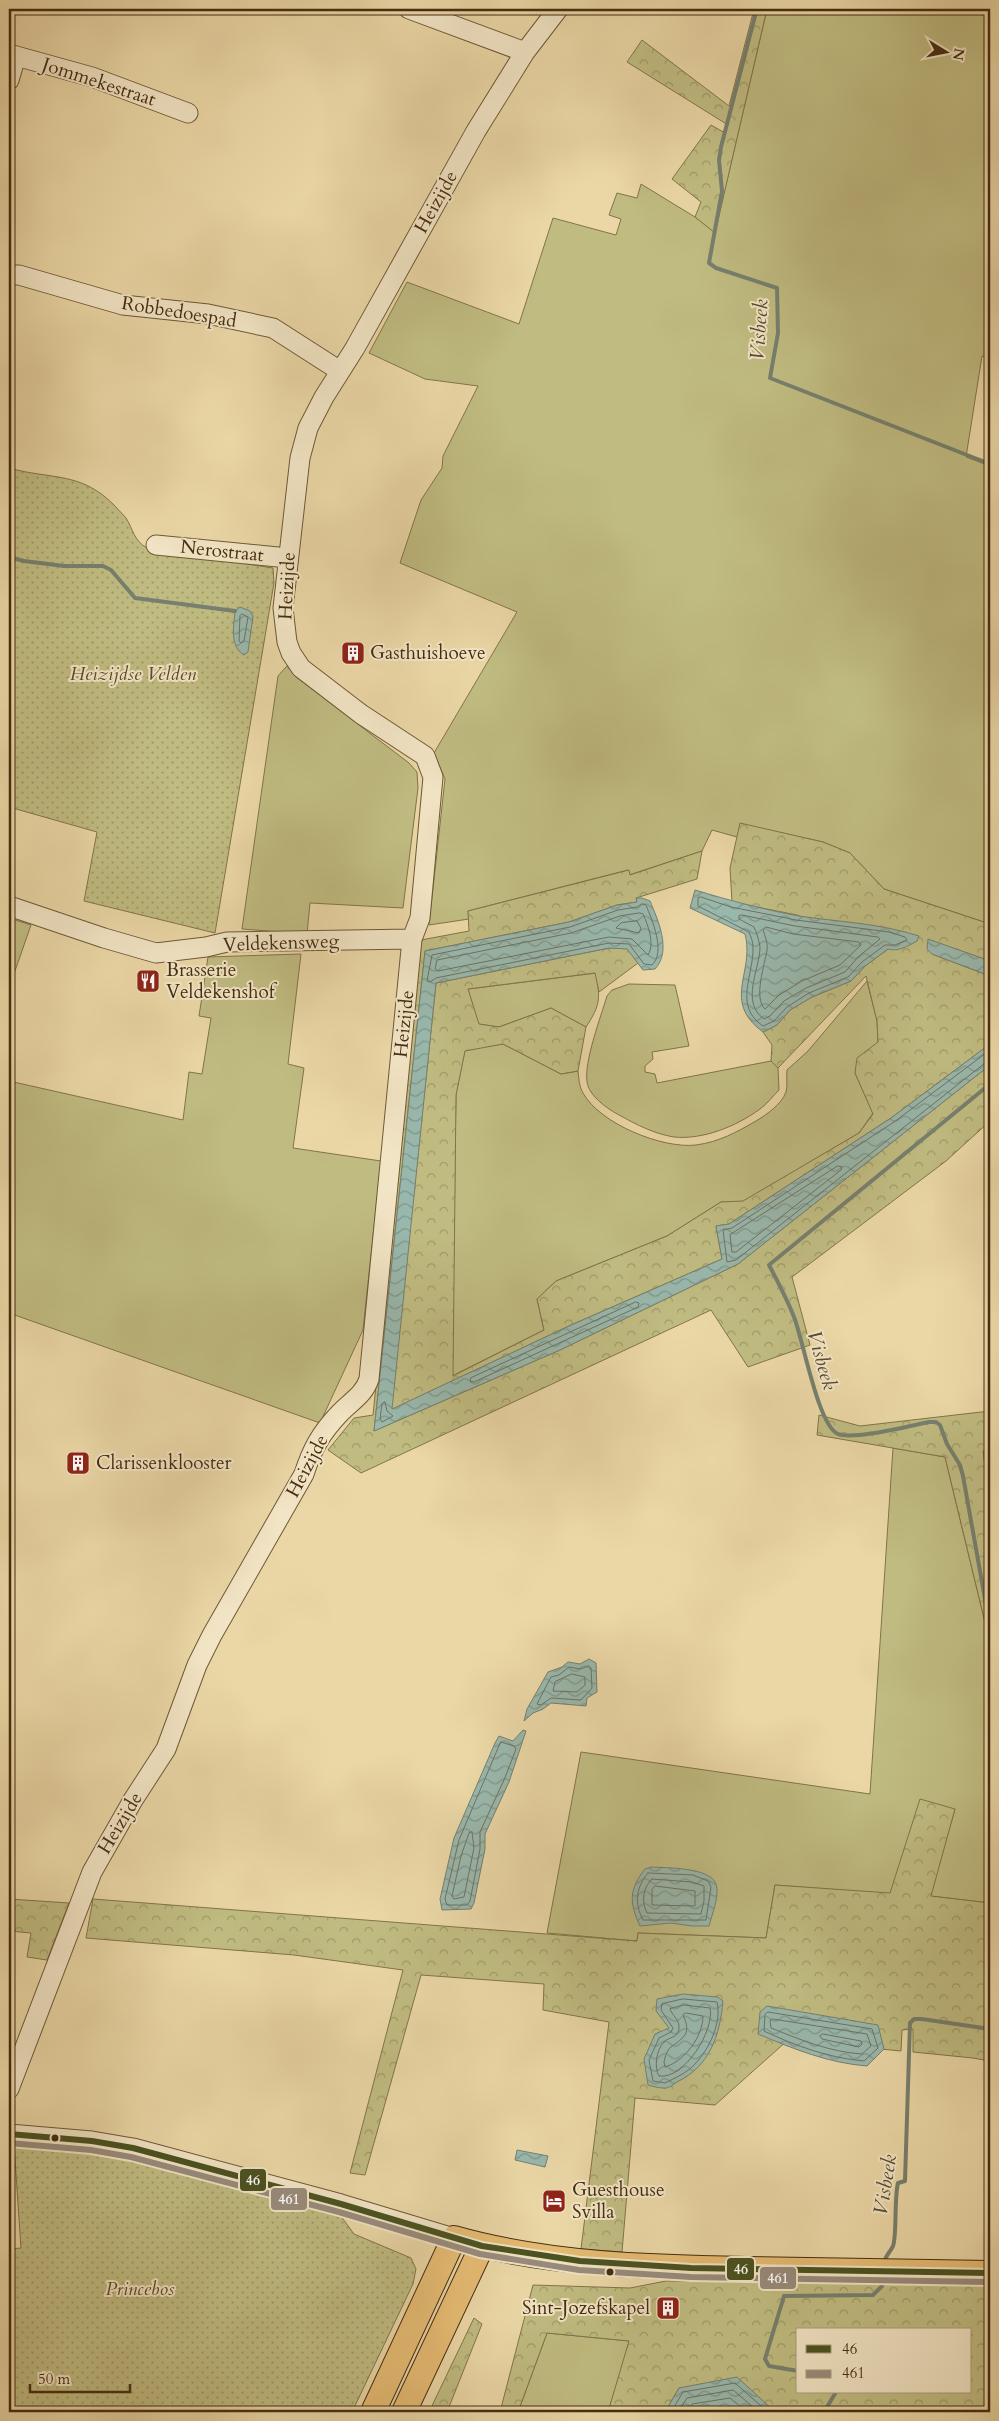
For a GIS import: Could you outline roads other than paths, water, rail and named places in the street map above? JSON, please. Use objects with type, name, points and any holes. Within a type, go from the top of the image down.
[{"type":"main road","points":[[373,2412],[454,2238],[482,2246],[580,2261],[670,2267],[990,2273]]},
{"type":"main road","points":[[404,2412],[482,2246]]},
{"type":"street","points":[[409,9],[525,52]]},
{"type":"street","name":"Heizijde","points":[[9,2089],[92,1872],[133,1800],[166,1749],[197,1665],[212,1635],[304,1474],[313,1447],[339,1414],[366,1388],[412,939],[420,918],[433,777],[425,756],[361,714],[315,679],[296,661],[286,642],[283,621],[288,558],[302,450],[308,428],[355,348],[476,131],[525,52],[558,9]]},
{"type":"street","points":[[9,80],[12,55]]},
{"type":"street","name":"Jommekestraat","points":[[12,55],[92,77],[188,113]]},
{"type":"street","name":"Robbedoespad","points":[[9,275],[19,275],[123,305],[208,314],[273,328],[340,371]]},
{"type":"street","name":"Nerostraat","points":[[156,545],[288,558]]},
{"type":"street","name":"Veldekensweg","points":[[9,906],[104,938],[156,953],[206,947],[227,942],[412,939]]},
{"type":"street","points":[[9,2134],[92,2141],[133,2148],[341,2204],[454,2238]]},
{"type":"water","points":[[240,607],[250,611],[253,616],[248,652],[244,655],[236,646],[233,635],[235,611]]},
{"type":"water","points":[[695,890],[786,914],[874,926],[919,936],[917,941],[907,947],[895,950],[888,949],[865,966],[851,981],[812,997],[790,1010],[777,1025],[763,1032],[751,1020],[744,1009],[741,998],[747,948],[745,934],[690,908]]},
{"type":"water","points":[[636,898],[650,901],[660,926],[663,953],[655,969],[643,970],[627,949],[609,948],[436,983],[392,1409],[569,1326],[722,1259],[716,1226],[729,1224],[891,1118],[990,1044],[990,1065],[738,1264],[560,1350],[374,1431],[425,951],[569,922],[617,905],[637,902]]},
{"type":"water","points":[[928,939],[990,961],[990,976],[932,954],[927,949]]},
{"type":"water","points":[[589,1659],[596,1663],[597,1692],[587,1698],[586,1706],[551,1703],[533,1713],[524,1721],[527,1709],[548,1672],[562,1667],[568,1662],[580,1664]]},
{"type":"water","points":[[523,1730],[526,1731],[509,1782],[485,1834],[485,1849],[474,1903],[471,1909],[442,1910],[440,1899],[454,1838],[495,1743],[499,1736],[513,1741]]},
{"type":"water","points":[[651,1867],[697,1871],[712,1878],[716,1884],[717,1894],[709,1926],[671,1923],[640,1926],[634,1910],[633,1890],[645,1869]]},
{"type":"water","points":[[683,1994],[718,1997],[723,2001],[716,2037],[705,2058],[688,2075],[667,2088],[648,2085],[644,2059],[655,2034],[669,2028],[656,2011],[657,1999]]},
{"type":"water","points":[[767,2006],[878,2025],[884,2049],[867,2066],[825,2059],[798,2050],[758,2034],[760,2012]]},
{"type":"water","points":[[517,2150],[548,2156],[545,2167],[515,2160]]},
{"type":"water","points":[[737,2377],[773,2410],[772,2412],[665,2412],[679,2388]]},
{"type":"waterway","name":"Visbeek","points":[[755,9],[755,16],[721,147],[719,160],[722,191],[709,263],[716,268],[777,288],[778,333],[770,378],[990,464]]},
{"type":"waterway","points":[[9,557],[24,561],[64,566],[103,566],[111,570],[135,598],[235,611]]},
{"type":"waterway","name":"Visbeek","points":[[990,1084],[769,1265],[794,1317],[812,1381],[824,1415],[831,1428],[838,1434],[856,1435],[882,1432],[929,1422],[936,1422],[940,1425],[947,1444],[960,1465],[963,1476],[990,1627]]},
{"type":"waterway","name":"Visbeek","points":[[884,2264],[894,2241],[898,2183],[905,2181],[910,2023],[914,2019],[922,2019],[990,2029]]},
{"type":"waterway","name":"Visbeek","points":[[796,2371],[769,2366],[765,2359],[784,2296],[873,2295],[882,2286],[883,2278]]},
{"type":"waterway","name":"Visbeek","points":[[824,2412],[835,2394]]},
{"type":"place","name":"Gasthuishoeve","points":[[353,653]]},
{"type":"place","name":"Brasserie Veldekenshof","points":[[148,981]]},
{"type":"place","name":"Clarissenklooster","points":[[78,1463]]},
{"type":"place","name":"Guesthouse Svilla","points":[[554,2201]]},
{"type":"place","name":"Sint-Jozefskapel","points":[[668,2308]]},
{"type":"park label","name":"Heizijdse Velden","points":[[133,674]]},
{"type":"park label","name":"Princebos","points":[[140,2289]]}]
